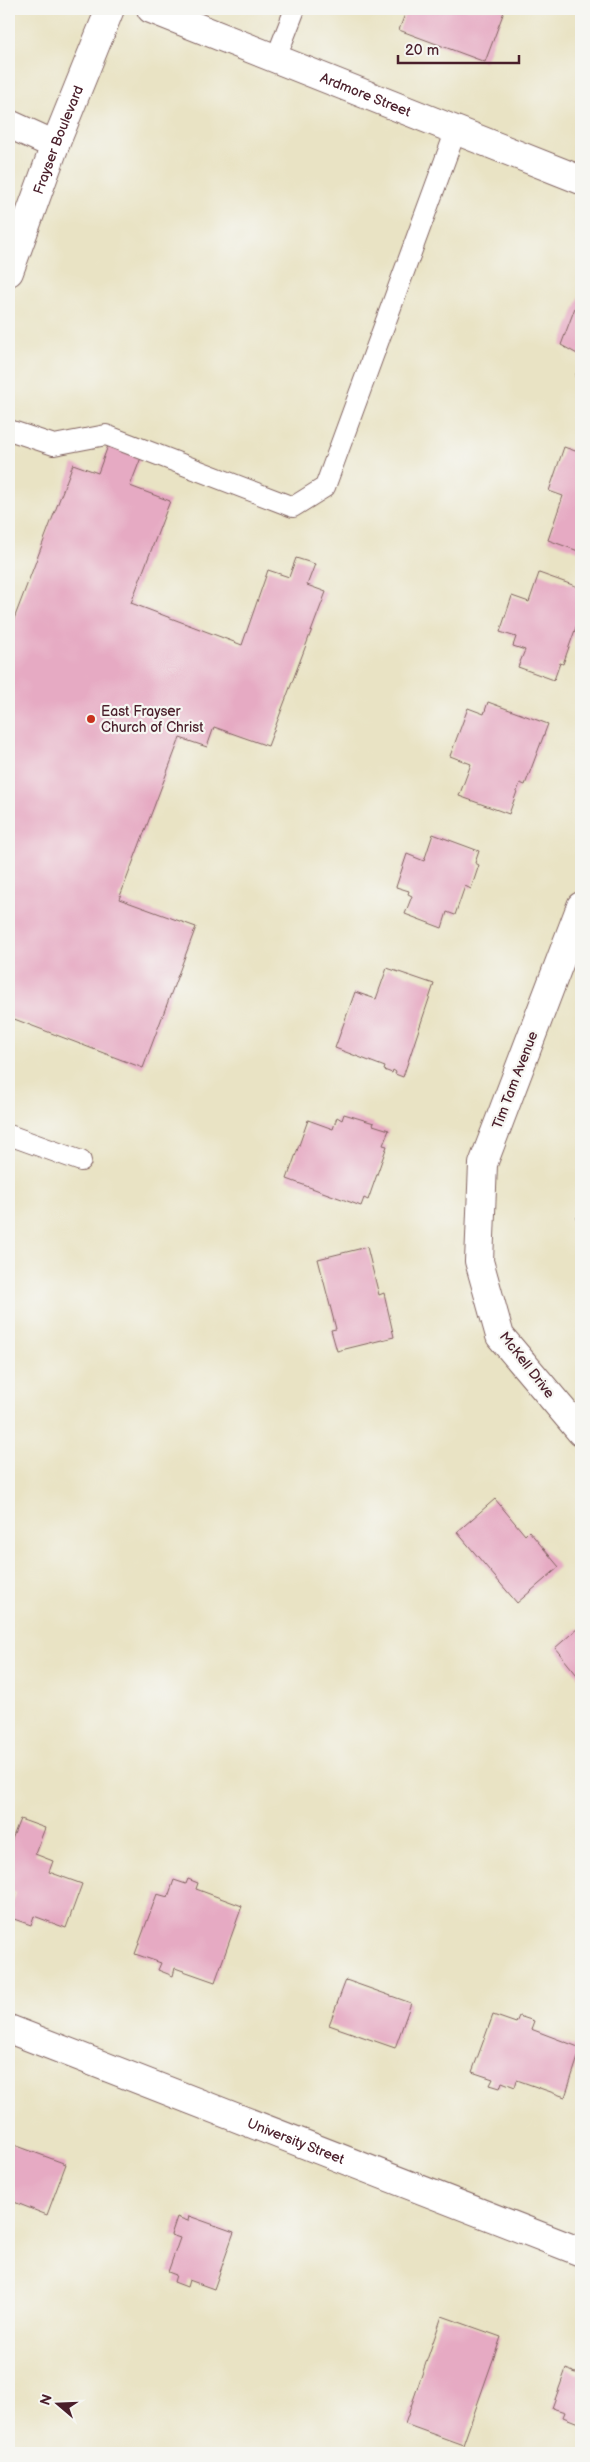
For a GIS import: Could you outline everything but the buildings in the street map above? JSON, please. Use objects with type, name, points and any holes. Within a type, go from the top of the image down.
[{"type":"street","name":"Frayser Boulevard","points":[[9,272],[55,145],[110,9]]},
{"type":"street","name":"Ardmore Street","points":[[151,9],[581,180]]},
{"type":"street","points":[[9,124],[55,145]]},
{"type":"street","name":"Tim Tam Avenue","points":[[479,1261],[483,1164],[580,913]]},
{"type":"street","name":"McKell Drive","points":[[479,1261],[500,1336],[581,1432]]},
{"type":"street","name":"University Street","points":[[9,2030],[581,2252]]},
{"type":"lane","points":[[276,58],[295,9]]},
{"type":"lane","points":[[9,430],[54,446],[106,435],[293,507],[325,487],[456,130]]},
{"type":"lane","points":[[9,1135],[80,1161]]},
{"type":"place","name":"East Frayser Church of Christ","points":[[91,719]]}]
